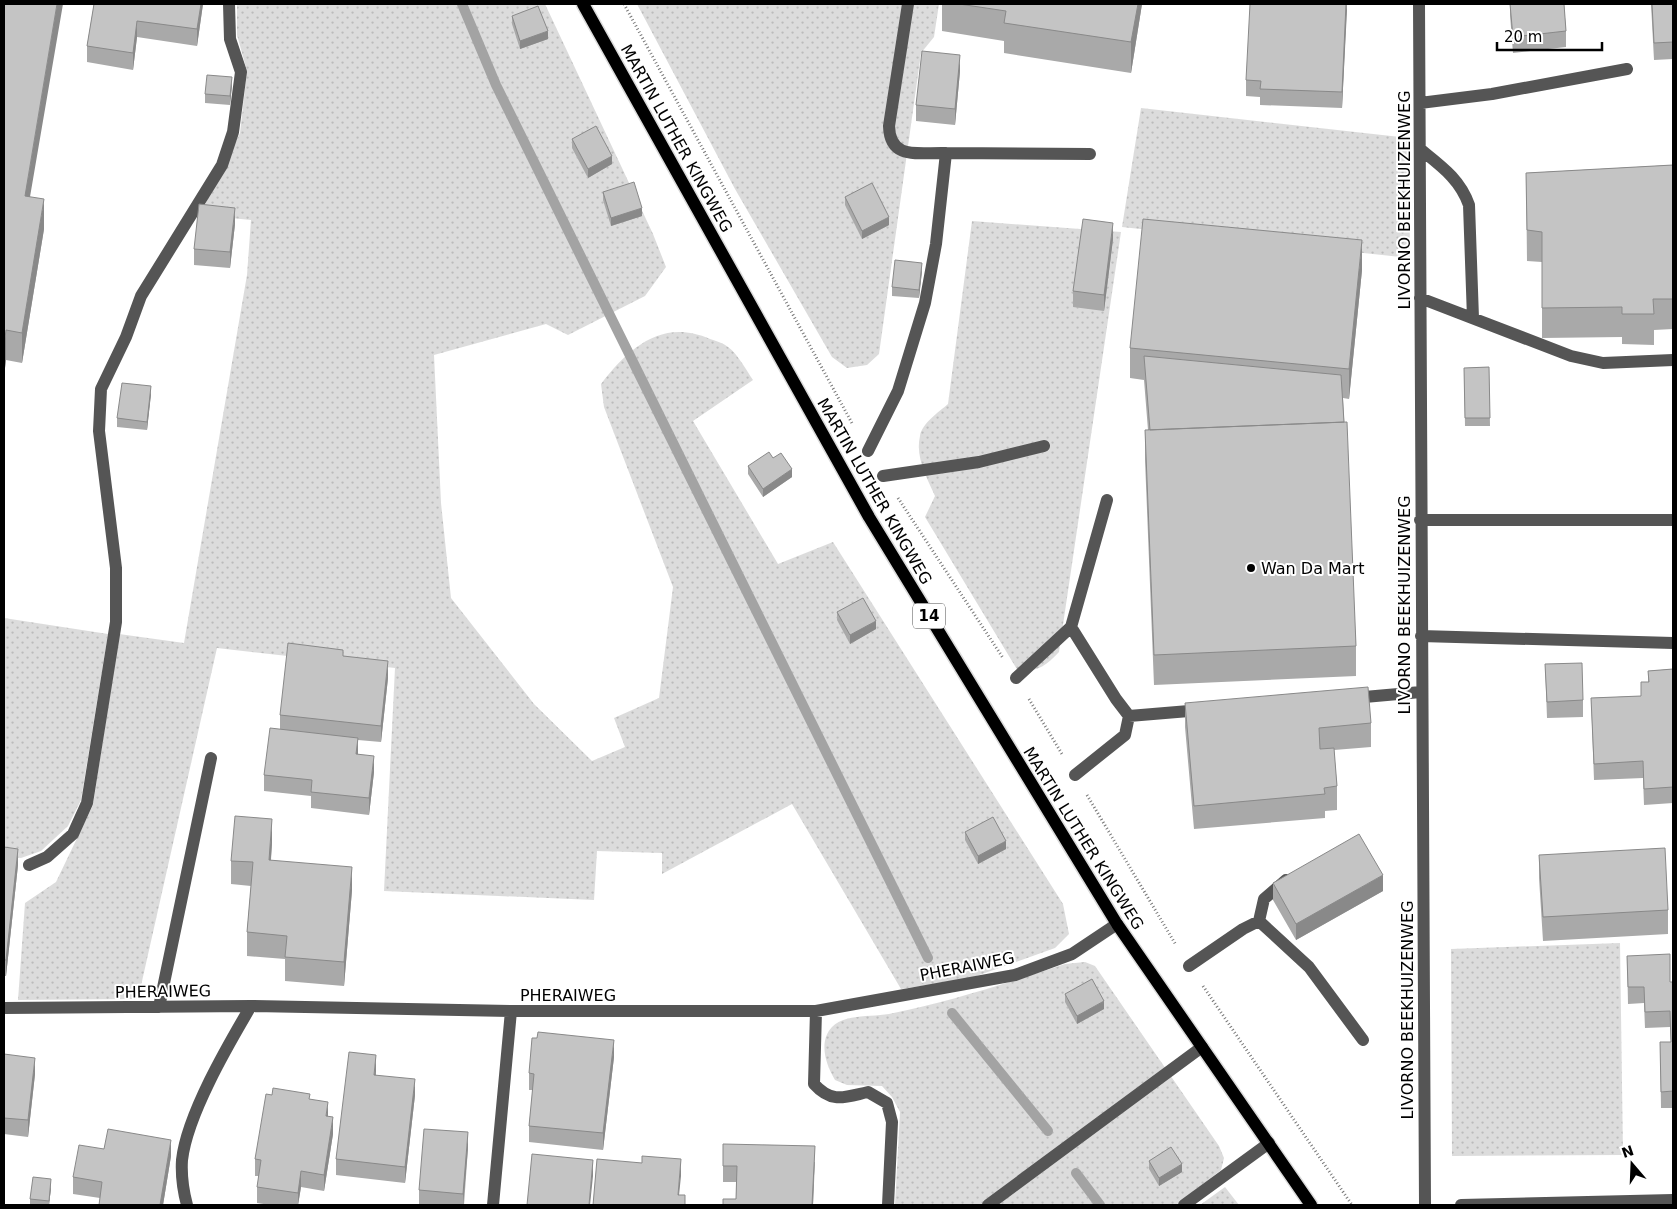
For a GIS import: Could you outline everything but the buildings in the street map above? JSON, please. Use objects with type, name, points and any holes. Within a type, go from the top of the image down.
[{"type":"main road","name":"MARTIN LUTHER KINGWEG","points":[[583,4],[869,517],[1116,924],[1311,1205]]},
{"type":"street","points":[[30,865],[47,857],[73,834],[87,802],[116,622],[116,568],[99,431],[101,390],[126,337],[141,296],[222,164],[233,132],[241,72],[230,39],[229,4]]},
{"type":"street","points":[[908,4],[890,126],[890,138],[893,146],[901,152],[1090,154]]},
{"type":"street","name":"LIVORNO BEEKHUIZENWEG","points":[[1419,4],[1420,520],[1425,1205]]},
{"type":"street","points":[[1420,103],[1492,94],[1627,69]]},
{"type":"street","points":[[1420,149],[1453,175],[1465,193],[1469,205],[1473,318]]},
{"type":"street","points":[[868,451],[898,391],[925,303],[936,244],[946,153]]},
{"type":"street","points":[[1420,298],[1571,356],[1604,363],[1673,360]]},
{"type":"street","points":[[883,476],[979,462],[1044,446]]},
{"type":"street","points":[[1016,678],[1071,627],[1107,500]]},
{"type":"street","points":[[1420,520],[1673,520]]},
{"type":"street","points":[[1071,627],[1116,699],[1129,716],[1125,735],[1075,775]]},
{"type":"street","points":[[1421,636],[1673,643]]},
{"type":"street","points":[[1343,698],[1421,692]]},
{"type":"street","points":[[1129,716],[1216,708]]},
{"type":"street","points":[[159,1007],[211,758]]},
{"type":"street","points":[[1259,921],[1264,899],[1280,884],[1296,874]]},
{"type":"street","points":[[1189,966],[1243,929],[1259,921]]},
{"type":"street","points":[[1259,921],[1309,967],[1363,1040]]},
{"type":"street","name":"PHERAIWEG","points":[[4,1008],[251,1006],[511,1011],[816,1011],[1015,975],[1072,954],[1116,924]]},
{"type":"street","points":[[187,1205],[182,1183],[182,1159],[187,1140],[228,1046],[251,1006]]},
{"type":"street","points":[[494,1205],[511,1011]]},
{"type":"street","points":[[816,1011],[814,1084],[822,1093],[836,1098],[868,1092],[887,1104],[892,1122],[888,1205]]},
{"type":"street","points":[[988,1205],[1202,1047]]},
{"type":"street","points":[[1184,1205],[1269,1143]]},
{"type":"street","points":[[1461,1205],[1673,1200]]},
{"type":"path","points":[[624,4],[868,451]]},
{"type":"path","points":[[883,476],[1016,678],[1189,966],[1352,1205]]},
{"type":"shaded area","points":[[237,4],[545,4],[653,234],[666,267],[645,296],[568,335],[546,324],[434,355],[441,503],[451,598],[534,704],[592,761],[625,747],[614,718],[659,698],[673,587],[604,407],[601,384],[635,348],[648,340],[662,335],[677,332],[693,333],[722,343],[742,362],[753,380],[693,421],[778,564],[833,542],[1063,904],[1069,934],[1055,948],[968,979],[901,989],[792,804],[662,874],[662,853],[597,851],[594,900],[384,891],[395,668],[217,648],[138,999],[18,1000],[25,903],[56,882],[93,805],[119,634],[184,643],[247,275],[251,220],[200,215],[240,133],[247,71],[237,35]]},
{"type":"shaded area","points":[[637,4],[939,4],[934,37],[921,53],[879,354],[867,365],[847,368],[832,357],[735,189]]},
{"type":"shaded area","points":[[1141,108],[1409,138],[1410,258],[1122,227]]},
{"type":"shaded area","points":[[972,221],[1121,232],[1059,652],[1041,667],[1031,670],[1018,671],[925,517],[935,496],[920,459],[920,436],[927,422],[948,404]]},
{"type":"shaded area","points":[[4,618],[108,634],[81,800],[68,826],[41,851],[21,858],[4,856]]},
{"type":"shaded area","points":[[1620,943],[1623,1155],[1452,1156],[1451,949]]},
{"type":"shaded area","points":[[1085,962],[1095,966],[1219,1146],[1224,1158],[1221,1170],[1176,1205],[895,1205],[900,1112],[892,1097],[882,1086],[847,1085],[835,1080],[826,1061],[824,1046],[832,1027],[851,1018],[889,1014],[934,1004],[1065,964]]},
{"type":"shaded area","points":[[1225,1187],[1239,1205],[1200,1205]]},
{"type":"waterway","points":[[462,4],[496,85],[928,958]]},
{"type":"waterway","points":[[952,1013],[1048,1131]]},
{"type":"waterway","points":[[1076,1173],[1100,1205]]},
{"type":"place","name":"Wan Da Mart","points":[[1251,568]]}]
